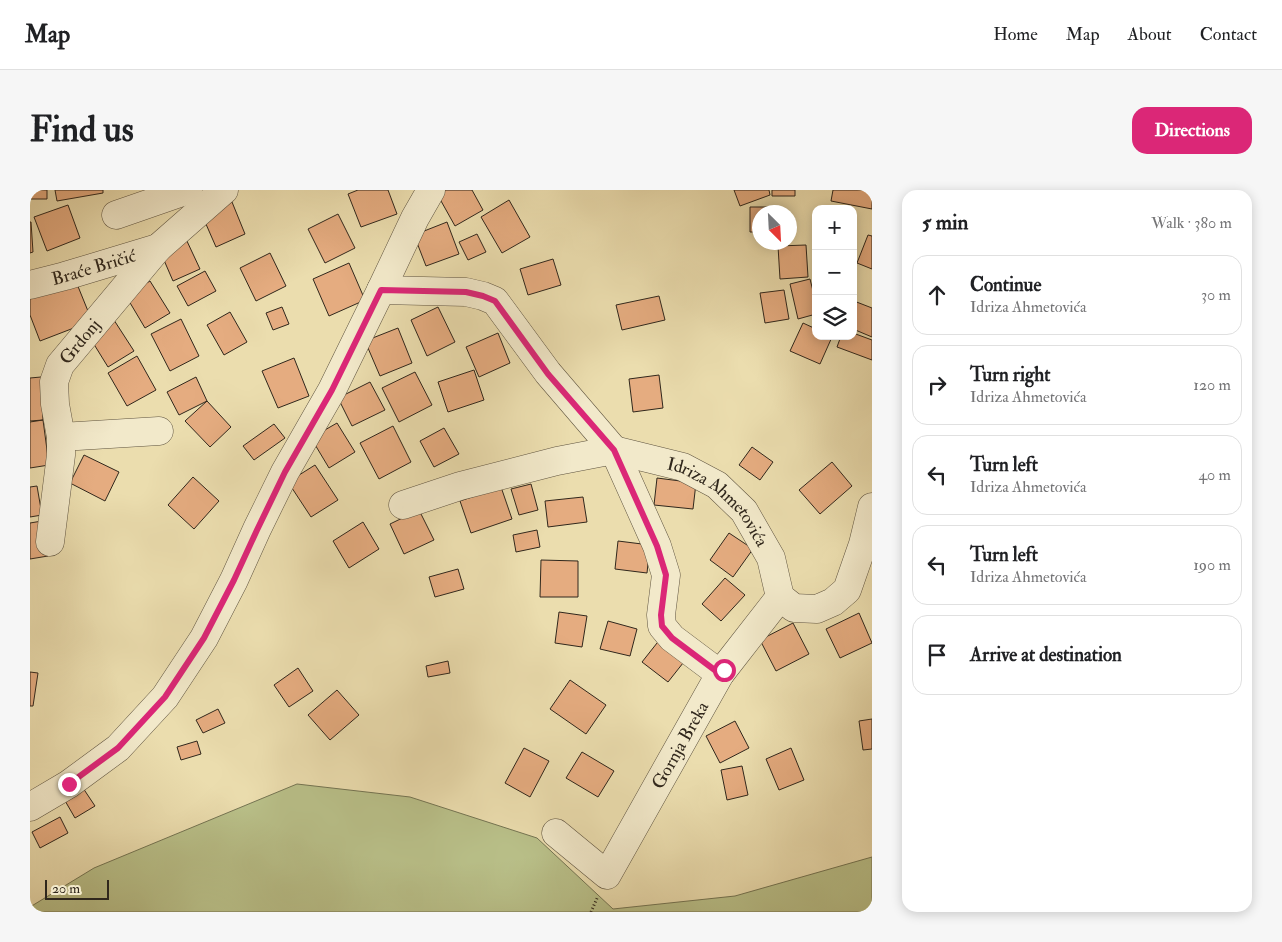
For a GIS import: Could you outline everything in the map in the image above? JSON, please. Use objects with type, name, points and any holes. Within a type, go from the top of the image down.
[{"type":"street","points":[[116,215],[188,190]]},
{"type":"street","name":"Grdonj","points":[[50,542],[62,456],[54,382],[60,365],[158,248],[224,190]]},
{"type":"street","points":[[30,807],[69,784],[118,748],[165,697],[204,638],[234,580],[285,472],[332,390],[414,218],[431,190]]},
{"type":"street","name":"Braće Bričić","points":[[30,285],[158,248]]},
{"type":"street","points":[[381,290],[466,292],[495,301],[548,374],[614,450],[657,546],[666,575],[661,615],[662,626],[672,638],[720,674]]},
{"type":"street","points":[[61,437],[159,431]]},
{"type":"street","name":"Idriza Ahmetovića","points":[[403,505],[468,484],[557,461],[614,450],[683,467],[717,485],[744,511],[771,558],[780,598]]},
{"type":"street","points":[[780,598],[794,608],[817,609],[833,602],[847,590],[863,544],[872,507]]},
{"type":"street","points":[[863,544],[872,576]]},
{"type":"street","name":"Gornja Breka","points":[[556,834],[607,874],[720,674],[780,598]]},
{"type":"green space","points":[[297,784],[410,797],[537,838],[613,909],[735,896],[872,857],[872,912],[30,912],[30,907],[94,868]]},
{"type":"building","points":[[30,190],[47,190],[47,199],[30,199]]},
{"type":"building","points":[[55,190],[103,190],[103,193],[57,201]]},
{"type":"building","points":[[358,190],[388,190],[397,214],[361,227],[348,194]]},
{"type":"building","points":[[440,190],[472,190],[483,210],[455,226],[436,192]]},
{"type":"building","points":[[734,190],[769,190],[770,195],[740,206]]},
{"type":"building","points":[[772,190],[795,190],[795,196],[772,196]]},
{"type":"building","points":[[833,190],[872,190],[872,209],[831,201]]},
{"type":"building","points":[[509,200],[530,237],[502,253],[481,217]]},
{"type":"building","points":[[232,202],[245,234],[216,247],[202,215]]},
{"type":"building","points":[[68,205],[80,238],[47,251],[34,217]]},
{"type":"building","points":[[750,207],[752,207],[752,232],[750,232]]},
{"type":"building","points":[[338,214],[355,248],[325,263],[308,229]]},
{"type":"building","points":[[30,222],[33,252],[30,253]]},
{"type":"building","points":[[447,222],[459,254],[426,266],[414,235]]},
{"type":"building","points":[[477,234],[486,252],[468,260],[459,242]]},
{"type":"building","points":[[868,235],[872,236],[872,269],[857,263]]},
{"type":"building","points":[[186,239],[200,269],[173,281],[160,251]]},
{"type":"building","points":[[797,245],[806,245],[808,277],[780,279],[778,250],[797,250]]},
{"type":"building","points":[[270,253],[286,286],[256,301],[240,268]]},
{"type":"building","points":[[553,259],[561,285],[528,295],[520,269]]},
{"type":"building","points":[[349,263],[365,300],[329,316],[313,279]]},
{"type":"building","points":[[205,271],[216,291],[188,306],[177,286]]},
{"type":"building","points":[[75,279],[92,321],[40,341],[30,315],[30,297]]},
{"type":"building","points":[[810,279],[812,287],[812,315],[798,319],[790,284]]},
{"type":"building","points":[[150,281],[170,313],[145,328],[126,296]]},
{"type":"building","points":[[784,290],[789,319],[765,323],[760,293]]},
{"type":"building","points":[[659,296],[665,320],[622,330],[616,305]]},
{"type":"building","points":[[857,302],[872,308],[872,337],[857,331]]},
{"type":"building","points":[[282,307],[289,324],[273,330],[266,313]]},
{"type":"building","points":[[438,307],[455,342],[427,356],[411,320]]},
{"type":"building","points":[[230,312],[247,342],[224,355],[207,325]]},
{"type":"building","points":[[112,317],[134,351],[108,367],[87,333]]},
{"type":"building","points":[[181,319],[199,356],[170,371],[151,334]]},
{"type":"building","points":[[803,323],[812,327],[812,340],[831,340],[820,364],[790,351]]},
{"type":"building","points":[[398,328],[412,363],[380,376],[365,341]]},
{"type":"building","points":[[498,333],[510,363],[479,377],[466,347]]},
{"type":"building","points":[[857,334],[872,340],[872,360],[837,347],[840,340],[857,340]]},
{"type":"building","points":[[137,356],[156,390],[127,406],[108,373]]},
{"type":"building","points":[[294,358],[309,396],[278,408],[262,371]]},
{"type":"building","points":[[474,370],[484,400],[448,412],[438,382]]},
{"type":"building","points":[[415,372],[432,405],[399,422],[382,388]]},
{"type":"building","points":[[659,375],[663,408],[633,412],[629,379]]},
{"type":"building","points":[[41,377],[43,420],[30,421],[30,378]]},
{"type":"building","points":[[196,377],[207,401],[179,415],[167,392]]},
{"type":"building","points":[[370,382],[385,410],[352,426],[338,398]]},
{"type":"building","points":[[207,401],[231,427],[210,447],[185,421]]},
{"type":"building","points":[[43,420],[49,465],[30,468],[30,422]]},
{"type":"building","points":[[337,423],[355,452],[329,468],[311,438]]},
{"type":"building","points":[[274,424],[285,438],[254,460],[243,446]]},
{"type":"building","points":[[393,426],[411,462],[379,479],[360,443]]},
{"type":"building","points":[[444,428],[459,454],[434,467],[420,441]]},
{"type":"building","points":[[752,447],[773,462],[760,480],[739,465]]},
{"type":"building","points":[[84,455],[119,472],[105,501],[70,483]]},
{"type":"building","points":[[832,462],[852,486],[820,514],[799,490]]},
{"type":"building","points":[[315,465],[338,500],[311,517],[288,482]]},
{"type":"building","points":[[193,477],[219,501],[194,529],[168,505]]},
{"type":"building","points":[[657,478],[696,483],[693,509],[654,505]]},
{"type":"building","points":[[531,484],[538,510],[519,515],[511,489]]},
{"type":"building","points":[[37,486],[42,515],[30,517],[30,487]]},
{"type":"building","points":[[501,487],[512,519],[471,533],[460,501]]},
{"type":"building","points":[[583,497],[587,522],[548,527],[545,501]]},
{"type":"building","points":[[419,510],[434,540],[404,554],[390,524]]},
{"type":"building","points":[[42,521],[48,556],[30,559],[30,523]]},
{"type":"building","points":[[363,522],[379,549],[349,568],[333,541]]},
{"type":"building","points":[[537,530],[540,547],[516,552],[513,535]]},
{"type":"building","points":[[729,533],[753,549],[733,577],[710,560]]},
{"type":"building","points":[[618,541],[650,545],[647,573],[615,569]]},
{"type":"building","points":[[541,560],[578,561],[578,597],[540,597]]},
{"type":"building","points":[[458,569],[464,589],[435,597],[429,577]]},
{"type":"building","points":[[725,578],[745,595],[721,621],[702,604]]},
{"type":"building","points":[[559,612],[587,616],[582,647],[555,643]]},
{"type":"building","points":[[859,613],[872,643],[840,658],[826,629]]},
{"type":"building","points":[[608,621],[637,629],[630,656],[600,649]]},
{"type":"building","points":[[793,623],[809,654],[776,671],[760,640]]},
{"type":"building","points":[[661,638],[687,658],[668,682],[642,662]]},
{"type":"building","points":[[448,661],[450,673],[428,677],[426,666]]},
{"type":"building","points":[[298,668],[313,691],[289,707],[274,685]]},
{"type":"building","points":[[30,672],[38,673],[33,706],[30,706]]},
{"type":"building","points":[[570,680],[606,705],[586,734],[550,709]]},
{"type":"building","points":[[337,690],[359,715],[330,740],[308,715]]},
{"type":"building","points":[[218,709],[225,723],[203,733],[196,720]]},
{"type":"building","points":[[872,719],[872,749],[863,750],[859,721]]},
{"type":"building","points":[[735,721],[749,748],[720,763],[706,736]]},
{"type":"building","points":[[197,741],[201,754],[181,760],[177,747]]},
{"type":"building","points":[[524,748],[549,761],[530,797],[505,783]]},
{"type":"building","points":[[791,748],[804,780],[779,790],[766,759]]},
{"type":"building","points":[[582,752],[614,771],[598,797],[566,778]]},
{"type":"building","points":[[742,766],[748,795],[727,800],[721,770]]},
{"type":"building","points":[[83,788],[95,806],[75,818],[64,799]]},
{"type":"building","points":[[60,817],[68,833],[40,848],[32,832]]},
{"type":"route","points":[[69,784],[118,748],[165,697],[204,638],[234,580],[285,472],[332,390],[381,290],[466,292],[495,301],[548,374],[614,450],[657,546],[666,575],[661,615],[662,626],[672,638],[720,674],[724,670]]}]
